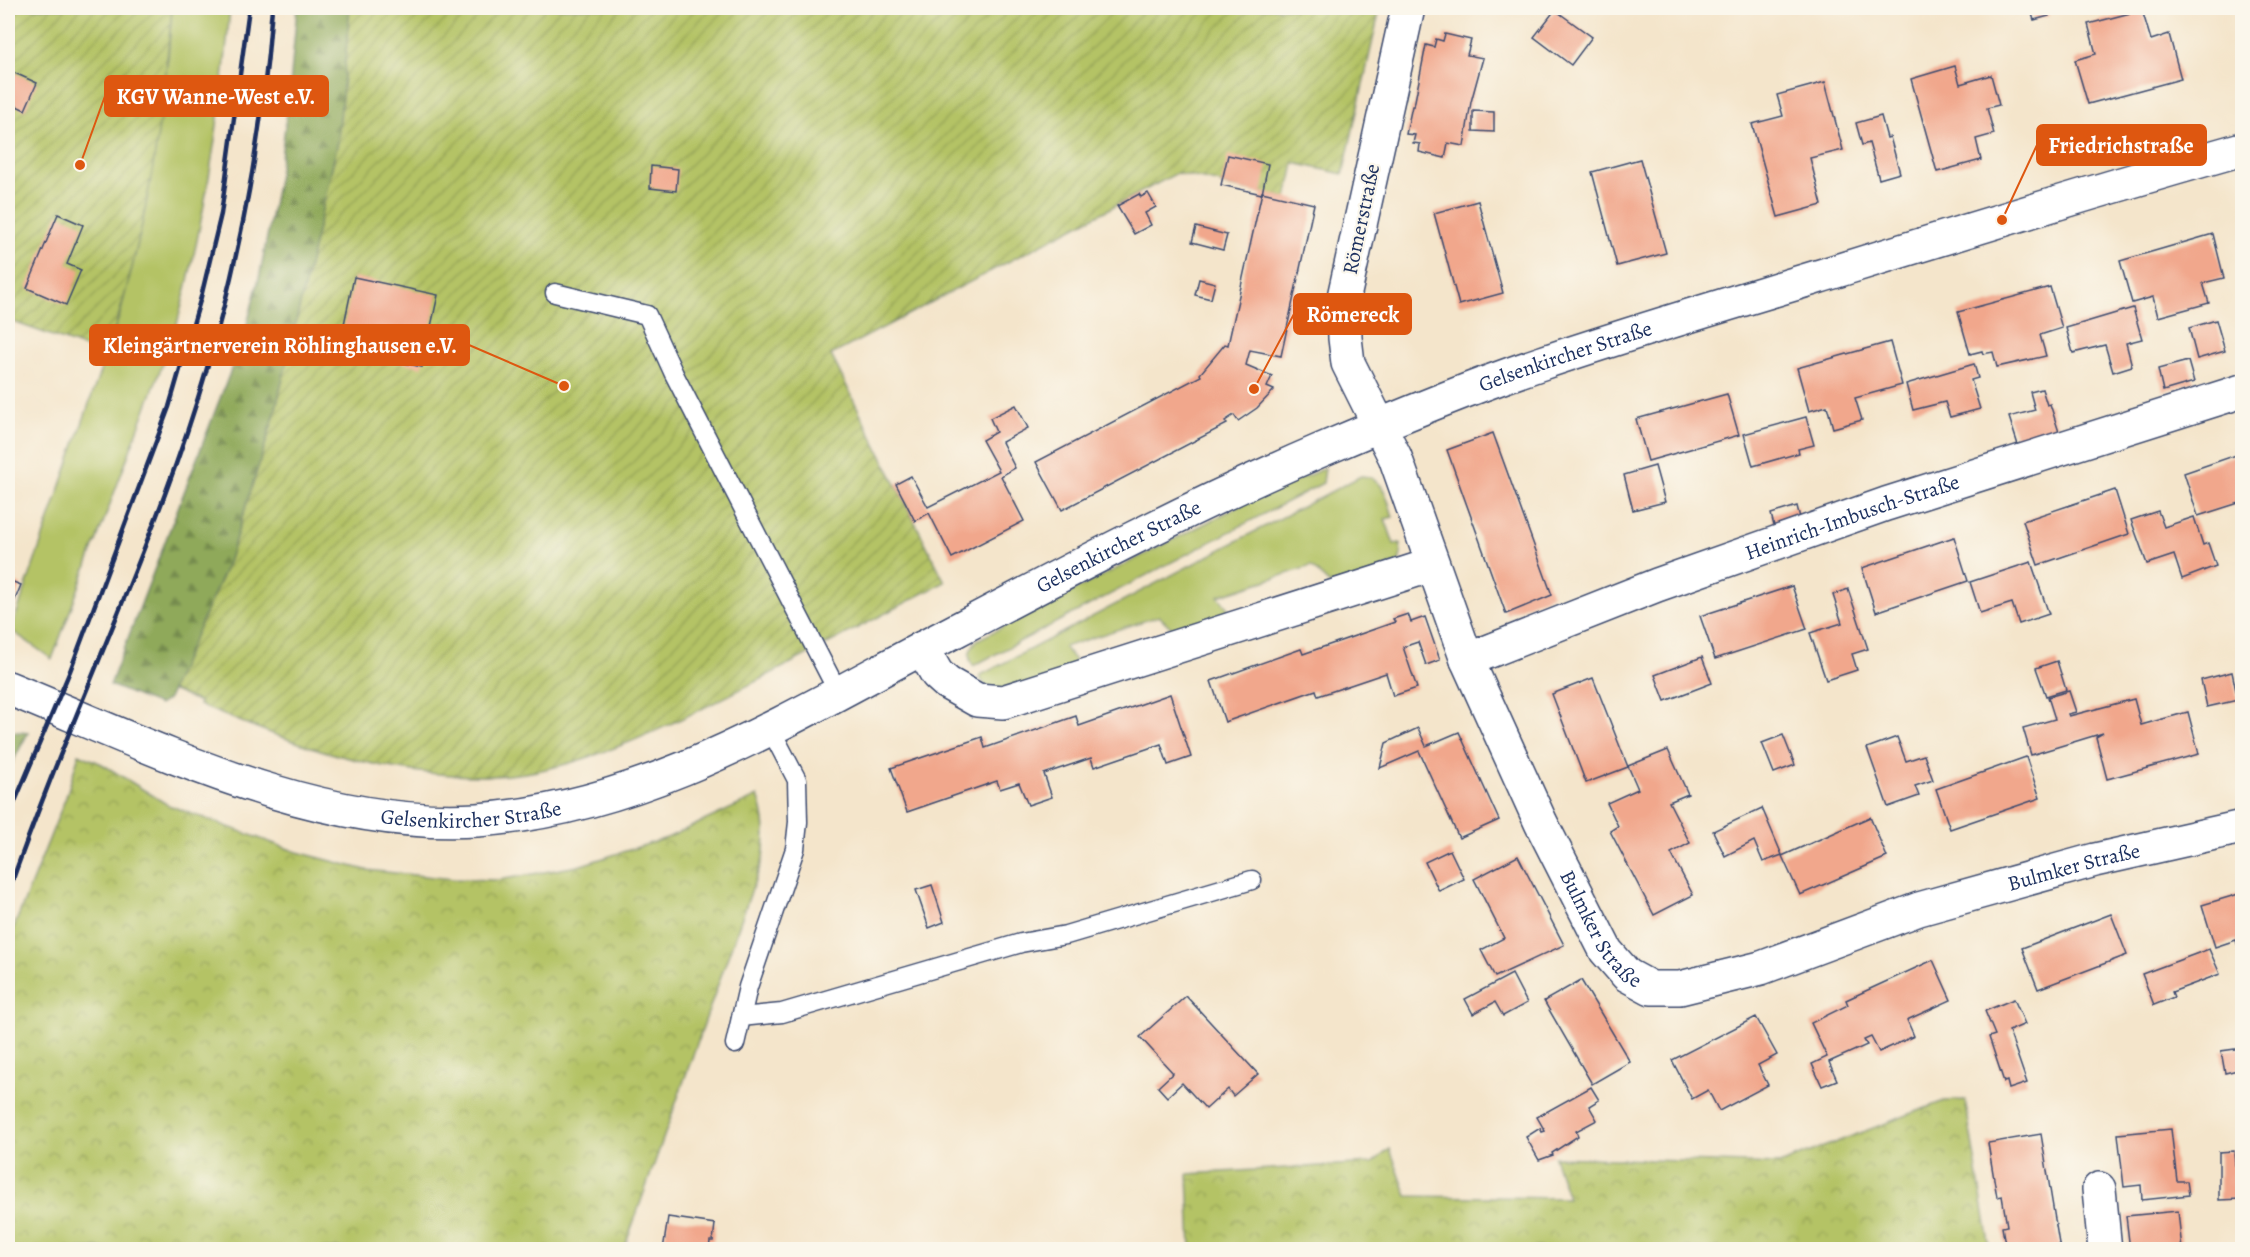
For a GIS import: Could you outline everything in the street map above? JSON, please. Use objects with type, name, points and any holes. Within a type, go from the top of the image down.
[{"type":"street","name":"Römerstraße","points":[[1380,425],[1348,363],[1344,297],[1408,8]]},
{"type":"street","name":"Gelsenkircher Straße","points":[[8,688],[176,757],[239,780],[296,798],[349,810],[420,819],[473,820],[519,816],[564,808],[597,800],[676,772],[770,728],[1220,494],[1380,425],[1538,364],[2036,209],[2242,149]]},
{"type":"street","name":"Heinrich-Imbusch-Straße","points":[[1467,660],[1657,585],[1886,504],[2242,391]]},
{"type":"street","name":"Bulmker Straße","points":[[1380,425],[1395,458],[1467,660],[1541,823],[1606,951],[1627,975],[1651,988],[1680,988],[1761,968],[1919,909],[2095,860],[2242,827]]},
{"type":"street","points":[[922,648],[937,674],[947,683],[978,700],[1003,702],[1432,565]]},
{"type":"street","points":[[2099,1189],[2105,1250]]},
{"type":"lane","points":[[555,293],[647,315],[674,374],[839,694]]},
{"type":"lane","points":[[735,1044],[748,987],[795,849],[798,822],[797,780],[770,728]]},
{"type":"lane","points":[[741,1017],[782,1013],[1021,943],[1065,935],[1252,880]]},
{"type":"green space","points":[[8,8],[172,8],[163,96],[150,184],[120,313],[106,355],[8,320]]},
{"type":"green space","points":[[172,8],[230,8],[217,129],[203,209],[176,328],[52,659],[11,630],[121,311],[147,194],[168,57]]},
{"type":"green space","points":[[297,8],[350,8],[338,142],[274,417],[228,563],[168,699],[159,705],[110,685],[244,336],[260,274],[279,174]]},
{"type":"green space","points":[[350,8],[1380,8],[1343,174],[1294,163],[1287,198],[1221,185],[1221,183],[1177,173],[831,355],[945,582],[708,706],[637,739],[563,765],[528,773],[493,776],[415,771],[342,756],[236,720],[199,705],[200,702],[171,690],[228,563],[274,417],[338,142]]},
{"type":"green space","points":[[1325,468],[1323,483],[973,666],[970,653],[977,640],[1249,501]]},
{"type":"green space","points":[[1361,476],[1375,480],[1383,489],[1393,517],[1385,519],[1394,544],[1400,543],[1399,562],[1335,589],[1311,566],[1218,596],[1237,620],[1182,638],[1159,616],[1064,647],[1082,669],[1006,693],[986,687],[979,676]]},
{"type":"green space","points":[[8,731],[28,733],[8,771]]},
{"type":"green space","points":[[79,754],[102,764],[168,805],[297,852],[366,870],[453,879],[499,880],[578,866],[667,838],[758,796],[765,827],[763,858],[624,1249],[8,1249],[8,942],[66,797]]},
{"type":"green space","points":[[1965,1100],[1990,1249],[1191,1249],[1188,1174],[1372,1163],[1390,1149],[1407,1196],[1568,1198],[1554,1157],[1779,1164],[1944,1101]]},
{"type":"building","points":[[2030,8],[2047,8],[2049,16],[2034,20]]},
{"type":"building","points":[[1555,10],[1592,37],[1571,65],[1534,37]]},
{"type":"building","points":[[2142,10],[2151,40],[2169,34],[2181,79],[2088,104],[2075,60],[2096,54],[2088,24]]},
{"type":"building","points":[[1445,34],[1471,40],[1467,55],[1483,58],[1471,102],[1464,146],[1448,143],[1445,158],[1419,152],[1420,144],[1413,143],[1415,135],[1406,134],[1426,45],[1434,47],[1436,39],[1443,41]]},
{"type":"building","points":[[1955,66],[1960,84],[1991,75],[1999,105],[1987,108],[1994,134],[1976,139],[1981,160],[1937,172],[1911,79]]},
{"type":"building","points":[[8,70],[37,83],[25,110],[8,102]]},
{"type":"building","points":[[1825,82],[1843,150],[1810,158],[1822,205],[1778,217],[1752,124],[1783,116],[1777,95]]},
{"type":"building","points":[[1473,111],[1494,112],[1494,132],[1473,131]]},
{"type":"building","points":[[1881,116],[1887,138],[1890,137],[1900,173],[1879,179],[1869,143],[1862,145],[1856,123]]},
{"type":"building","points":[[1228,155],[1268,164],[1262,194],[1221,185]]},
{"type":"building","points":[[1640,159],[1666,253],[1617,266],[1592,172]]},
{"type":"building","points":[[651,166],[678,169],[676,191],[650,188]]},
{"type":"building","points":[[1262,192],[1314,204],[1281,356],[1250,350],[1246,365],[1272,376],[1267,387],[1274,390],[1257,408],[1238,421],[1234,415],[1225,421],[1227,424],[1062,510],[1036,462],[1201,376],[1200,374],[1225,344],[1228,345]]},
{"type":"building","points":[[1148,193],[1156,207],[1145,213],[1151,225],[1134,234],[1117,206],[1139,194],[1141,197]]},
{"type":"building","points":[[1478,201],[1503,293],[1459,305],[1434,213]]},
{"type":"building","points":[[58,214],[83,225],[67,264],[81,270],[66,305],[27,288]]},
{"type":"building","points":[[1196,227],[1227,235],[1223,250],[1192,242]]},
{"type":"building","points":[[2213,234],[2224,278],[2203,283],[2209,303],[2158,317],[2153,297],[2132,303],[2120,261]]},
{"type":"building","points":[[354,277],[438,295],[422,367],[339,348]]},
{"type":"building","points":[[1199,279],[1215,283],[1211,299],[1195,295]]},
{"type":"building","points":[[2050,287],[2062,328],[2040,335],[2046,356],[1997,367],[1993,352],[1983,354],[1982,351],[1970,354],[1958,312]]},
{"type":"building","points":[[2133,308],[2142,339],[2126,343],[2132,366],[2113,372],[2105,345],[2073,353],[2066,328]]},
{"type":"building","points":[[2216,320],[2225,351],[2197,359],[2189,328]]},
{"type":"building","points":[[1890,342],[1902,385],[1855,398],[1862,420],[1833,428],[1827,406],[1809,411],[1797,368]]},
{"type":"building","points":[[2188,361],[2194,382],[2163,391],[2158,369]]},
{"type":"building","points":[[1974,364],[1978,378],[1971,380],[1980,409],[1950,417],[1945,402],[1913,410],[1906,384]]},
{"type":"building","points":[[2042,389],[2047,405],[2050,404],[2059,432],[2018,445],[2009,417],[2035,410],[2030,392]]},
{"type":"building","points":[[1727,394],[1739,435],[1648,461],[1636,419]]},
{"type":"building","points":[[1016,405],[1028,428],[1002,442],[1015,468],[1001,476],[1024,521],[952,558],[929,513],[915,521],[896,484],[911,476],[928,507],[999,471],[982,440],[996,432],[990,418]]},
{"type":"building","points":[[1806,417],[1814,445],[1798,449],[1799,453],[1753,466],[1744,434]]},
{"type":"building","points":[[1493,433],[1552,595],[1506,614],[1447,450]]},
{"type":"building","points":[[2242,453],[2242,502],[2198,516],[2184,473]]},
{"type":"building","points":[[1655,466],[1665,502],[1633,510],[1624,475]]},
{"type":"building","points":[[2115,490],[2129,534],[2038,565],[2023,521]]},
{"type":"building","points":[[1797,506],[1801,522],[1775,530],[1771,514]]},
{"type":"building","points":[[2158,511],[2164,527],[2194,517],[2203,545],[2208,543],[2216,566],[2182,579],[2174,555],[2147,564],[2131,520]]},
{"type":"building","points":[[1954,537],[1968,581],[1876,612],[1862,568]]},
{"type":"building","points":[[2031,562],[2049,614],[2019,624],[2012,603],[1980,613],[1970,582]]},
{"type":"building","points":[[8,580],[21,585],[8,617]]},
{"type":"building","points":[[1792,586],[1807,629],[1715,659],[1700,616]]},
{"type":"building","points":[[1848,589],[1868,649],[1852,654],[1857,670],[1826,680],[1810,633],[1842,623],[1833,595]]},
{"type":"building","points":[[1408,614],[1411,622],[1425,617],[1440,660],[1426,665],[1418,642],[1403,647],[1417,688],[1393,696],[1386,673],[1318,696],[1316,690],[1225,722],[1211,681],[1301,649],[1303,654],[1395,622],[1393,619]]},
{"type":"building","points":[[1702,657],[1712,683],[1665,701],[1655,675]]},
{"type":"building","points":[[2057,661],[2066,690],[2046,696],[2036,668]]},
{"type":"building","points":[[2232,672],[2238,700],[2207,707],[2201,680]]},
{"type":"building","points":[[1593,678],[1628,767],[1586,783],[1552,694]]},
{"type":"building","points":[[2069,691],[2076,712],[2068,714],[2069,716],[2134,699],[2141,725],[2188,712],[2199,754],[2107,779],[2096,737],[2103,733],[2031,755],[2023,728],[2055,719],[2048,697]]},
{"type":"building","points":[[1170,694],[1191,757],[1168,765],[1161,744],[1094,767],[1091,758],[1044,774],[1052,797],[1028,805],[1019,783],[1000,789],[997,781],[907,812],[891,768],[982,737],[985,748],[1076,716],[1079,726]]},
{"type":"building","points":[[1418,728],[1426,746],[1459,732],[1499,820],[1459,838],[1419,751],[1380,768],[1386,743]]},
{"type":"building","points":[[1783,735],[1795,765],[1774,773],[1762,743]]},
{"type":"building","points":[[1897,737],[1906,761],[1924,755],[1933,780],[1915,786],[1919,796],[1888,807],[1867,748]]},
{"type":"building","points":[[1668,750],[1688,794],[1669,802],[1690,843],[1671,853],[1693,895],[1654,915],[1610,831],[1618,826],[1607,803],[1638,789],[1628,766]]},
{"type":"building","points":[[2026,757],[2040,798],[1950,829],[1936,789]]},
{"type":"building","points":[[1762,808],[1782,855],[1763,862],[1754,841],[1725,856],[1713,831]]},
{"type":"building","points":[[1870,817],[1887,857],[1800,895],[1782,856]]},
{"type":"building","points":[[1450,850],[1464,879],[1439,891],[1425,862]]},
{"type":"building","points":[[1518,856],[1564,945],[1495,977],[1481,950],[1504,938],[1474,879]]},
{"type":"building","points":[[932,885],[944,922],[929,928],[916,890]]},
{"type":"building","points":[[2242,893],[2242,959],[2236,940],[2215,947],[2202,905]]},
{"type":"building","points":[[2111,914],[2127,955],[2038,989],[2022,948]]},
{"type":"building","points":[[2209,949],[2220,974],[2172,992],[2174,997],[2154,1005],[2142,974]]},
{"type":"building","points":[[1933,960],[1951,1000],[1907,1020],[1914,1036],[1879,1052],[1871,1037],[1864,1040],[1867,1045],[1829,1062],[1837,1080],[1822,1086],[1812,1064],[1827,1057],[1811,1023],[1848,1005],[1846,1000]]},
{"type":"building","points":[[1512,974],[1527,1003],[1503,1016],[1495,1002],[1473,1014],[1465,999]]},
{"type":"building","points":[[1581,980],[1630,1062],[1592,1084],[1544,1001]]},
{"type":"building","points":[[1186,996],[1258,1074],[1233,1096],[1228,1089],[1206,1109],[1182,1083],[1167,1097],[1158,1087],[1173,1073],[1140,1037]]},
{"type":"building","points":[[2014,999],[2025,1024],[2009,1031],[2027,1083],[2009,1089],[2007,1081],[2004,1082],[1989,1037],[1995,1035],[1985,1011]]},
{"type":"building","points":[[1756,1017],[1777,1055],[1758,1065],[1768,1085],[1719,1111],[1708,1090],[1692,1099],[1672,1060]]},
{"type":"building","points":[[2242,1048],[2242,1069],[2225,1073],[2221,1051]]},
{"type":"building","points":[[1591,1087],[1599,1100],[1589,1106],[1597,1120],[1576,1131],[1578,1136],[1552,1153],[1553,1155],[1539,1160],[1526,1137],[1540,1128],[1542,1132],[1545,1131],[1537,1117]]},
{"type":"building","points":[[2171,1129],[2177,1181],[2187,1181],[2189,1195],[2142,1200],[2141,1185],[2124,1187],[2118,1134]]},
{"type":"building","points":[[2041,1134],[2060,1250],[2006,1250],[2002,1227],[2007,1226],[2002,1196],[1997,1197],[1988,1143]]},
{"type":"building","points":[[2234,1151],[2235,1165],[2240,1169],[2241,1199],[2219,1200],[2219,1152]]},
{"type":"building","points":[[2178,1211],[2182,1250],[2130,1250],[2126,1216]]},
{"type":"building","points":[[668,1217],[715,1224],[713,1241],[710,1241],[709,1250],[663,1250]]},
{"type":"railway","points":[[8,818],[70,671],[169,407],[201,297],[221,214],[249,8]]},
{"type":"railway","points":[[8,893],[45,793],[165,494],[205,375],[222,315],[248,193],[259,132],[272,8]]},
{"type":"place","name":"KGV Wanne-West e.V.","points":[[80,165]]},
{"type":"place","name":"Friedrichstraße","points":[[2002,220]]},
{"type":"place","name":"Kleingärtnerverein Röhlinghausen e.V.","points":[[564,386]]},
{"type":"place","name":"Römereck","points":[[1254,389]]}]
